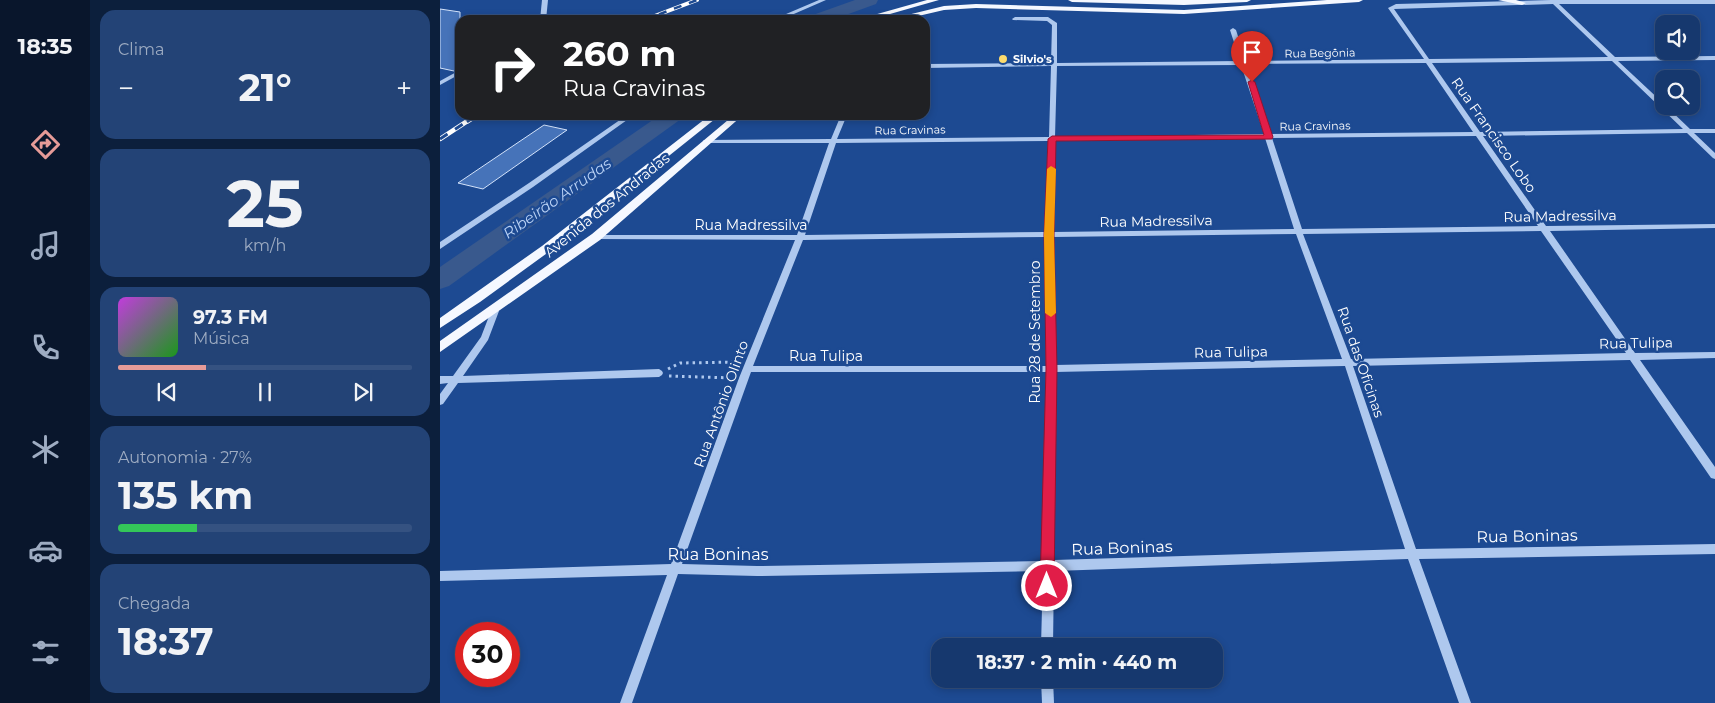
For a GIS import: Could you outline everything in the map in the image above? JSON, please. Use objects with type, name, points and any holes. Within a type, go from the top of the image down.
[{"type":"main road","points":[[877,15],[923,1],[937,0],[944,8]]},
{"type":"main road","points":[[1064,0],[1184,3],[1247,0]]},
{"type":"main road","points":[[912,15],[944,8],[996,6],[1126,12],[1184,12],[1359,0]]},
{"type":"main road","points":[[1502,0],[1522,3]]},
{"type":"main road","points":[[923,1],[929,11]]},
{"type":"main road","name":"Avenida dos Andradas","points":[[440,324],[571,230],[710,120]]},
{"type":"main road","name":"Avenida dos Andradas","points":[[440,347],[596,237],[733,120]]},
{"type":"street","points":[[544,15],[545,0]]},
{"type":"street","points":[[787,15],[823,0]]},
{"type":"street","points":[[1522,3],[1554,1],[1715,2]]},
{"type":"street","points":[[1554,1],[1715,157]]},
{"type":"street","name":"Rua Francisco Lobo","points":[[1522,3],[1392,7],[1391,9],[1635,357],[1715,475]]},
{"type":"street","name":"Rua 28 de Setembro","points":[[1015,19],[1051,20],[1055,24],[1049,235],[1051,369],[1047,638]]},
{"type":"street","name":"Rua das Oficinas","points":[[1233,30],[1246,64],[1299,232],[1348,363],[1412,554],[1465,703]]},
{"type":"street","name":"Rua Begônia","points":[[930,66],[1715,58]]},
{"type":"street","points":[[440,83],[455,75]]},
{"type":"street","points":[[440,246],[624,120]]},
{"type":"street","name":"Rua Antônio Olinto","points":[[626,703],[747,370],[800,238],[842,120]]},
{"type":"street","name":"Rua Cravinas","points":[[706,141],[1269,137],[1715,131]]},
{"type":"street","name":"Rua Madressilva","points":[[596,237],[800,238],[1715,226]]},
{"type":"street","points":[[440,401],[485,338],[495,310]]},
{"type":"street","name":"Rua Tulipa","points":[[747,370],[1051,369],[1715,355]]},
{"type":"street","points":[[440,380],[659,373]]},
{"type":"street","name":"Rua Boninas","points":[[440,576],[675,569],[757,571],[1047,566],[1412,554],[1715,549]]},
{"type":"street","points":[[1048,688],[1048,703]]},
{"type":"path","points":[[659,373],[680,363],[747,370]]},
{"type":"path","points":[[659,373],[674,378],[747,370]]},
{"type":"building","points":[[440,9],[460,12],[460,15],[455,15],[455,70],[440,68]]},
{"type":"building","points":[[544,125],[567,130],[483,189],[458,183]]},
{"type":"waterway","name":"Ribeirão Arrudas","points":[[830,15],[870,0]]},
{"type":"waterway","name":"Ribeirão Arrudas","points":[[440,280],[667,120]]},
{"type":"railway","points":[[657,15],[697,0]]},
{"type":"railway","points":[[440,139],[469,120]]},
{"type":"slow traffic","points":[[1051,169],[1049,235],[1051,313]]},
{"type":"place","name":"Silvio's","points":[[1003,59]]},
{"type":"route","points":[[1047,586],[1051,369],[1049,235],[1052,139],[1269,137],[1252,82]]}]
